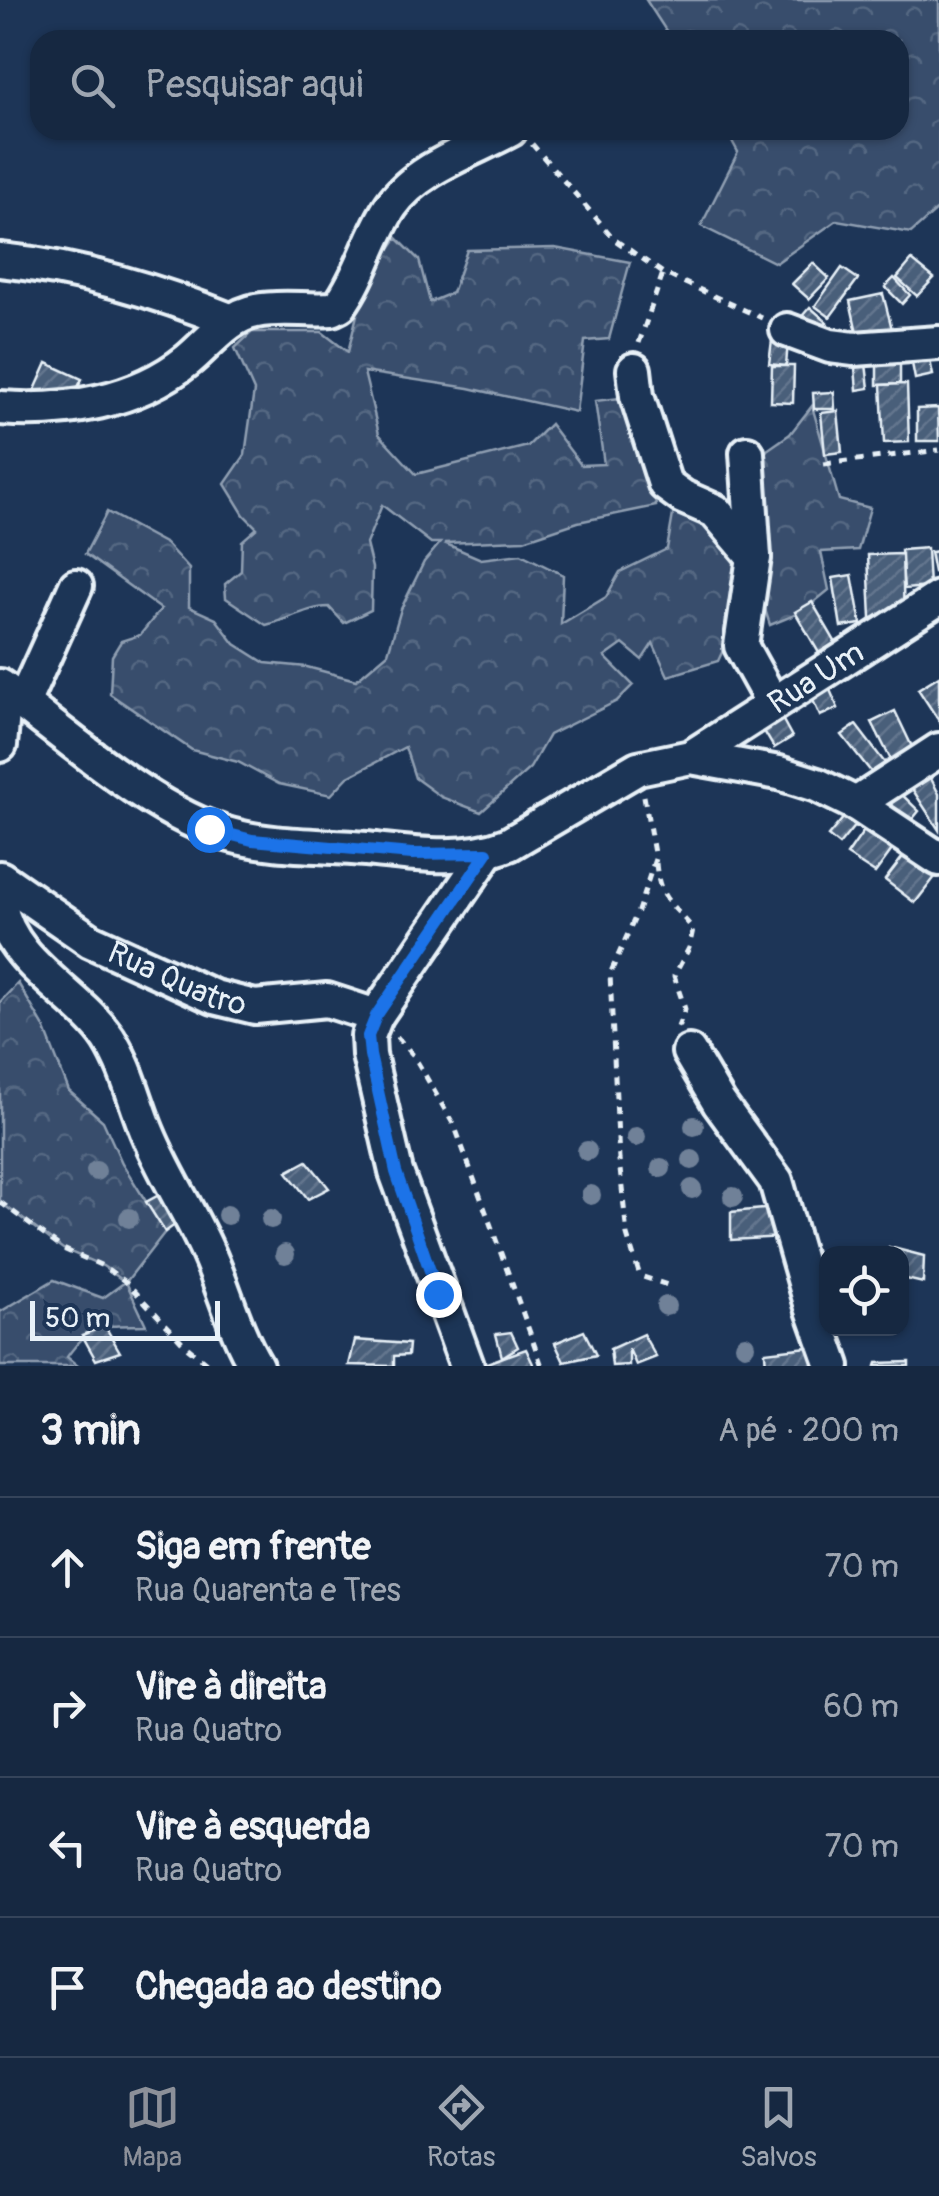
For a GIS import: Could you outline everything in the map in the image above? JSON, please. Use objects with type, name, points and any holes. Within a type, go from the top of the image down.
[{"type":"street","points":[[0,408],[72,408],[135,389],[164,377],[232,321],[254,311],[332,309],[340,305],[378,229],[400,195],[438,167],[513,140]]},
{"type":"street","points":[[0,260],[41,264],[118,281],[162,293],[232,321]]},
{"type":"street","points":[[787,330],[830,346],[854,349],[939,342]]},
{"type":"street","points":[[634,370],[640,408],[665,484],[683,497],[715,510],[754,557]]},
{"type":"street","points":[[747,453],[754,557],[741,646],[772,702]]},
{"type":"street","points":[[0,745],[9,693],[76,586]]},
{"type":"street","name":"Rua Um","points":[[691,757],[939,598]]},
{"type":"street","points":[[9,693],[152,799],[209,829],[252,840],[412,854],[487,853],[638,768],[691,757],[779,773],[816,785],[856,804],[939,859]]},
{"type":"street","points":[[856,804],[939,750]]},
{"type":"street","points":[[466,1366],[396,1172],[368,1036],[376,1016],[487,853]]},
{"type":"street","name":"Rua Quatro","points":[[0,878],[91,941],[214,997],[255,1007],[326,1000],[376,1016]]},
{"type":"street","points":[[0,904],[9,932],[101,1028],[117,1052],[144,1124],[208,1250],[243,1344],[256,1366]]},
{"type":"street","points":[[689,1052],[708,1087],[776,1182],[833,1366]]},
{"type":"path","points":[[524,140],[616,240],[663,274],[787,330]]},
{"type":"path","points":[[634,370],[635,356],[663,274]]},
{"type":"path","points":[[824,464],[939,450]]},
{"type":"path","points":[[638,768],[658,886],[666,902],[693,929],[689,948],[674,976],[684,1009],[678,1028],[689,1052]]},
{"type":"path","points":[[656,859],[610,974],[612,1068],[627,1235],[640,1276],[671,1286]]},
{"type":"path","points":[[376,1016],[414,1056],[455,1127],[542,1366]]},
{"type":"path","points":[[0,1202],[63,1249],[103,1266],[126,1282],[210,1366]]},
{"type":"green space","points":[[646,0],[939,0],[939,208],[911,233],[837,220],[776,263],[701,226],[738,152],[731,140],[909,140],[909,30],[666,30]]},
{"type":"green space","points":[[397,238],[419,260],[430,302],[452,293],[467,250],[555,248],[630,262],[609,339],[585,341],[576,412],[469,388],[364,372],[379,434],[416,474],[528,446],[550,424],[581,465],[604,464],[595,401],[637,396],[656,506],[578,522],[524,540],[444,543],[481,559],[521,554],[563,575],[561,624],[606,597],[620,572],[667,549],[674,509],[710,527],[742,565],[735,625],[718,661],[668,676],[653,643],[642,660],[623,644],[605,657],[633,685],[617,701],[549,735],[530,768],[481,812],[441,797],[415,778],[405,747],[348,777],[331,795],[279,784],[238,762],[192,750],[110,694],[112,656],[121,641],[140,635],[161,609],[85,554],[107,512],[166,544],[189,569],[189,607],[216,619],[235,644],[265,663],[307,667],[356,680],[388,653],[401,609],[424,562],[440,543],[431,543],[382,505],[366,544],[372,568],[371,610],[344,623],[329,607],[321,608],[266,625],[226,598],[225,584],[241,571],[242,541],[257,528],[225,484],[245,455],[254,391],[235,348],[252,332],[322,332],[348,352],[364,286]]},
{"type":"green space","points":[[812,406],[839,500],[870,508],[858,550],[821,552],[829,590],[802,612],[770,625],[761,597],[760,462],[767,450],[790,434]]},
{"type":"green space","points":[[18,983],[44,1027],[69,1091],[103,1121],[122,1163],[165,1232],[126,1282],[146,1325],[92,1331],[67,1357],[78,1366],[0,1366],[0,1312],[54,1280],[103,1298],[125,1282],[103,1266],[63,1249],[0,1202],[0,1002]]},
{"type":"building","points":[[912,260],[934,278],[917,296],[897,278]]},
{"type":"building","points":[[813,263],[829,278],[809,299],[792,284]]},
{"type":"building","points":[[842,268],[858,279],[830,317],[815,306]]},
{"type":"building","points":[[894,278],[910,295],[902,304],[885,287]]},
{"type":"building","points":[[883,294],[892,329],[858,337],[850,301]]},
{"type":"building","points":[[810,307],[827,322],[821,329],[803,315]]},
{"type":"building","points":[[772,340],[788,341],[786,366],[769,364]]},
{"type":"building","points":[[929,355],[933,375],[915,379],[911,358]]},
{"type":"building","points":[[865,356],[869,388],[857,390],[854,357]]},
{"type":"building","points":[[47,363],[82,379],[68,407],[34,392]]},
{"type":"building","points":[[900,363],[900,384],[877,385],[877,364]]},
{"type":"building","points":[[772,366],[794,366],[793,403],[771,402]]},
{"type":"building","points":[[907,384],[909,442],[884,443],[881,385]]},
{"type":"building","points":[[834,392],[835,409],[814,409],[813,393]]},
{"type":"building","points":[[938,408],[939,441],[917,441],[917,409]]},
{"type":"building","points":[[838,411],[842,452],[825,454],[821,413]]},
{"type":"building","points":[[927,548],[929,587],[904,589],[901,550]]},
{"type":"building","points":[[939,551],[939,571],[934,572],[930,552]]},
{"type":"building","points":[[902,554],[904,617],[871,618],[868,555]]},
{"type":"building","points":[[852,575],[861,624],[841,627],[833,578]]},
{"type":"building","points":[[812,602],[836,643],[819,653],[795,612]]},
{"type":"building","points":[[939,676],[939,721],[918,689]]},
{"type":"building","points":[[826,681],[838,708],[820,716],[808,689]]},
{"type":"building","points":[[895,711],[914,751],[892,762],[872,722]]},
{"type":"building","points":[[780,715],[792,737],[774,748],[761,726]]},
{"type":"building","points":[[856,725],[885,763],[872,773],[842,735]]},
{"type":"building","points":[[927,771],[939,794],[939,830],[907,781]]},
{"type":"building","points":[[894,787],[919,811],[910,822],[879,802]]},
{"type":"building","points":[[845,816],[856,824],[839,845],[828,836]]},
{"type":"building","points":[[872,819],[900,839],[875,873],[847,855]]},
{"type":"building","points":[[905,854],[935,877],[915,903],[885,880]]},
{"type":"building","points":[[307,1161],[329,1188],[308,1199],[287,1172]]},
{"type":"building","points":[[161,1194],[179,1222],[165,1232],[146,1202]]},
{"type":"building","points":[[775,1208],[783,1237],[731,1240],[731,1212]]},
{"type":"building","points":[[909,1252],[924,1256],[923,1283],[909,1280]]},
{"type":"building","points":[[105,1326],[120,1352],[96,1360],[82,1335]]},
{"type":"building","points":[[584,1331],[596,1355],[564,1362],[555,1343]]},
{"type":"building","points":[[511,1332],[518,1347],[502,1357],[496,1334]]},
{"type":"building","points":[[643,1334],[656,1357],[636,1365],[629,1349],[629,1365],[612,1366],[610,1349]]},
{"type":"building","points":[[355,1340],[409,1344],[408,1355],[394,1356],[394,1366],[349,1365]]},
{"type":"building","points":[[817,1346],[820,1366],[766,1366],[765,1352]]},
{"type":"building","points":[[526,1349],[534,1366],[484,1364]]},
{"type":"building","points":[[909,1362],[909,1366],[876,1366],[877,1363]]},
{"type":"route","points":[[209,829],[252,840],[412,854],[487,853],[376,1016],[368,1036],[396,1172],[438,1294]]}]
